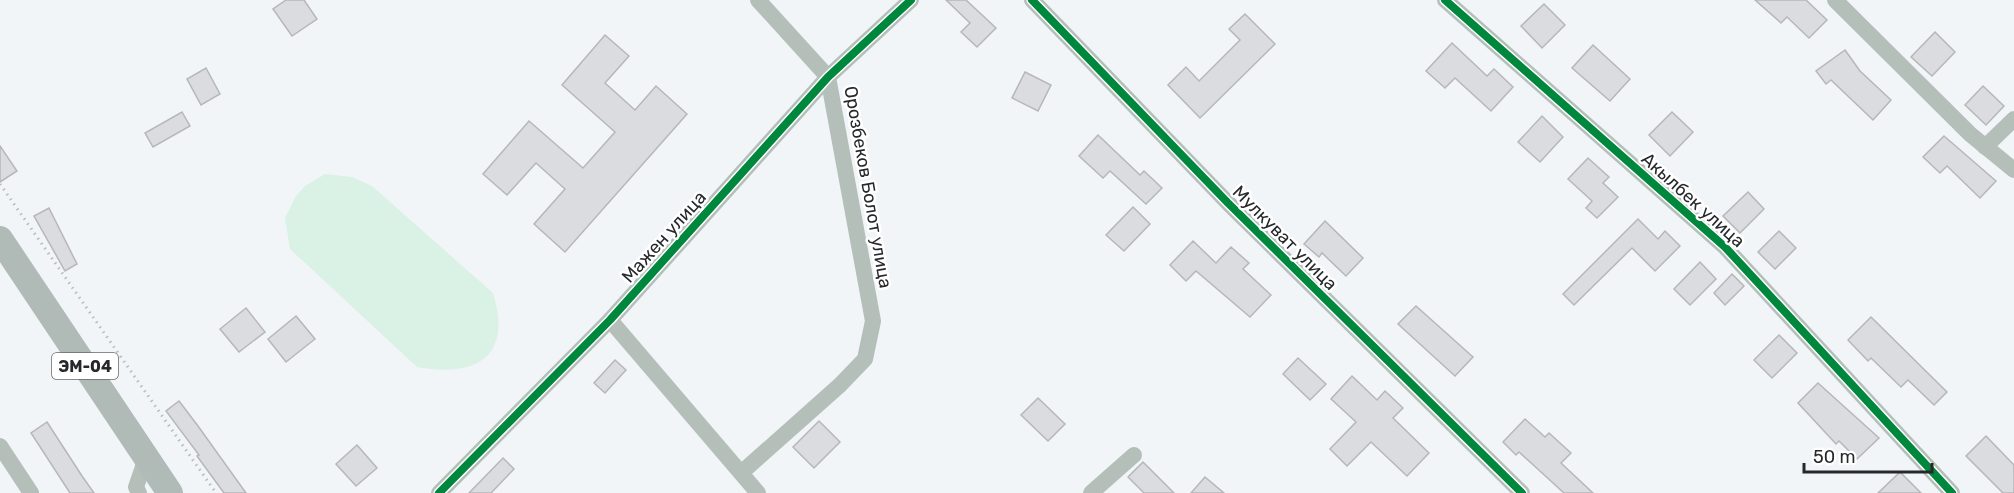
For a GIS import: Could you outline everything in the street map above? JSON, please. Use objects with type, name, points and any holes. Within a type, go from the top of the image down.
[{"type":"highway","name":"ЭМ-04","points":[[0,239],[170,493]]},
{"type":"street","name":"Орозбеков Болот улица","points":[[741,473],[840,385],[865,358],[872,335],[873,321],[828,77],[758,0]]},
{"type":"street","name":"Мажен улица","points":[[439,493],[610,320],[828,77],[910,0]]},
{"type":"street","name":"Мулкуват улица","points":[[1032,0],[1228,202],[1522,493]]},
{"type":"street","name":"Акылбек улица","points":[[1445,0],[1725,246],[1952,493]]},
{"type":"street","points":[[1835,0],[1985,147],[2014,170]]},
{"type":"street","points":[[1985,147],[2014,118]]},
{"type":"street","points":[[610,320],[758,493]]},
{"type":"street","points":[[0,446],[31,493]]},
{"type":"street","points":[[1091,493],[1134,455]]},
{"type":"street","points":[[139,493],[136,487],[146,458]]},
{"type":"path","points":[[0,184],[216,493]]},
{"type":"green space","points":[[325,174],[352,177],[372,186],[493,293],[498,315],[498,333],[493,347],[485,358],[457,369],[438,370],[417,367],[290,249],[285,218],[296,196],[305,186]]},
{"type":"building","points":[[286,0],[304,0],[317,19],[292,36],[273,9]]},
{"type":"building","points":[[946,0],[966,0],[996,28],[977,47],[961,32],[970,23]]},
{"type":"building","points":[[1755,0],[1806,0],[1827,20],[1809,38],[1787,17],[1781,23]]},
{"type":"building","points":[[1544,4],[1565,25],[1542,48],[1521,26]]},
{"type":"building","points":[[1245,14],[1275,44],[1200,118],[1168,85],[1186,67],[1199,81],[1240,40],[1229,29]]},
{"type":"building","points":[[1935,32],[1955,52],[1932,76],[1911,57]]},
{"type":"building","points":[[605,35],[629,56],[605,83],[635,110],[656,86],[687,114],[565,252],[534,224],[565,189],[536,163],[507,195],[483,174],[529,121],[583,168],[615,132],[562,85]]},
{"type":"building","points":[[1452,43],[1487,76],[1494,69],[1513,87],[1491,111],[1455,78],[1445,88],[1426,71]]},
{"type":"building","points":[[1593,45],[1630,79],[1610,101],[1572,68]]},
{"type":"building","points":[[1845,50],[1860,71],[1891,100],[1873,120],[1831,80],[1826,84],[1816,71]]},
{"type":"building","points":[[206,68],[220,94],[201,105],[187,79]]},
{"type":"building","points":[[1025,72],[1051,85],[1038,111],[1012,98]]},
{"type":"building","points":[[1983,86],[2004,106],[1986,125],[1965,105]]},
{"type":"building","points":[[182,112],[190,126],[153,147],[145,133]]},
{"type":"building","points":[[1672,112],[1693,132],[1670,156],[1649,135]]},
{"type":"building","points":[[1542,116],[1563,137],[1540,162],[1518,142]]},
{"type":"building","points":[[1098,135],[1140,175],[1144,171],[1162,188],[1146,204],[1110,171],[1103,178],[1079,156]]},
{"type":"building","points":[[1944,136],[1996,181],[1980,198],[1947,166],[1940,173],[1923,157]]},
{"type":"building","points":[[0,146],[17,171],[0,182]]},
{"type":"building","points":[[1588,158],[1609,177],[1603,183],[1618,197],[1597,218],[1586,208],[1592,201],[1568,179]]},
{"type":"building","points":[[1748,192],[1764,209],[1740,233],[1723,216]]},
{"type":"building","points":[[1133,207],[1150,224],[1124,251],[1106,235]]},
{"type":"building","points":[[49,208],[77,264],[65,271],[34,216]]},
{"type":"building","points":[[1638,219],[1658,239],[1665,231],[1680,246],[1655,271],[1632,248],[1574,305],[1563,294]]},
{"type":"building","points":[[1325,221],[1363,258],[1346,276],[1322,253],[1319,257],[1304,244]]},
{"type":"building","points":[[1779,231],[1796,248],[1775,269],[1758,252]]},
{"type":"building","points":[[1193,241],[1216,263],[1231,247],[1249,263],[1243,269],[1271,295],[1250,317],[1196,271],[1186,281],[1170,265]]},
{"type":"building","points":[[1700,262],[1716,279],[1690,305],[1674,289]]},
{"type":"building","points":[[1732,274],[1744,286],[1725,305],[1714,293]]},
{"type":"building","points":[[1416,306],[1473,357],[1455,376],[1398,324]]},
{"type":"building","points":[[246,308],[265,332],[239,352],[220,329]]},
{"type":"building","points":[[296,316],[315,339],[286,362],[268,339]]},
{"type":"building","points":[[1871,317],[1947,392],[1934,405],[1908,380],[1901,387],[1871,358],[1868,361],[1848,340]]},
{"type":"building","points":[[1779,335],[1797,353],[1772,378],[1754,360]]},
{"type":"building","points":[[1298,358],[1326,384],[1310,400],[1283,374]]},
{"type":"building","points":[[615,360],[626,370],[605,393],[594,383]]},
{"type":"building","points":[[1352,376],[1377,400],[1385,391],[1403,408],[1393,418],[1429,453],[1407,476],[1371,442],[1347,466],[1330,449],[1356,422],[1331,399]]},
{"type":"building","points":[[1818,383],[1879,438],[1857,459],[1839,441],[1836,444],[1798,403]]},
{"type":"building","points":[[1038,398],[1065,424],[1048,441],[1021,415]]},
{"type":"building","points":[[179,401],[246,493],[224,493],[197,456],[199,455],[166,411]]},
{"type":"building","points":[[1525,419],[1545,437],[1549,433],[1571,453],[1561,463],[1593,493],[1564,493],[1519,452],[1516,455],[1503,442]]},
{"type":"building","points":[[819,421],[840,442],[814,468],[793,447]]},
{"type":"building","points":[[47,422],[94,493],[70,493],[31,433]]},
{"type":"building","points":[[1986,436],[2014,465],[2014,493],[2003,493],[1966,456]]},
{"type":"building","points":[[357,445],[377,468],[356,486],[336,464]]},
{"type":"building","points":[[503,458],[514,469],[491,493],[469,493]]},
{"type":"building","points":[[1143,462],[1174,493],[1144,493],[1128,477]]},
{"type":"building","points":[[1900,472],[1921,493],[1878,493]]},
{"type":"building","points":[[1205,477],[1224,493],[1191,493]]},
{"type":"cycle path","points":[[439,493],[610,320],[828,77],[911,0]]},
{"type":"cycle path","points":[[1032,0],[1228,203],[1522,493]]},
{"type":"cycle path","points":[[1445,0],[1725,247],[1952,493]]}]
